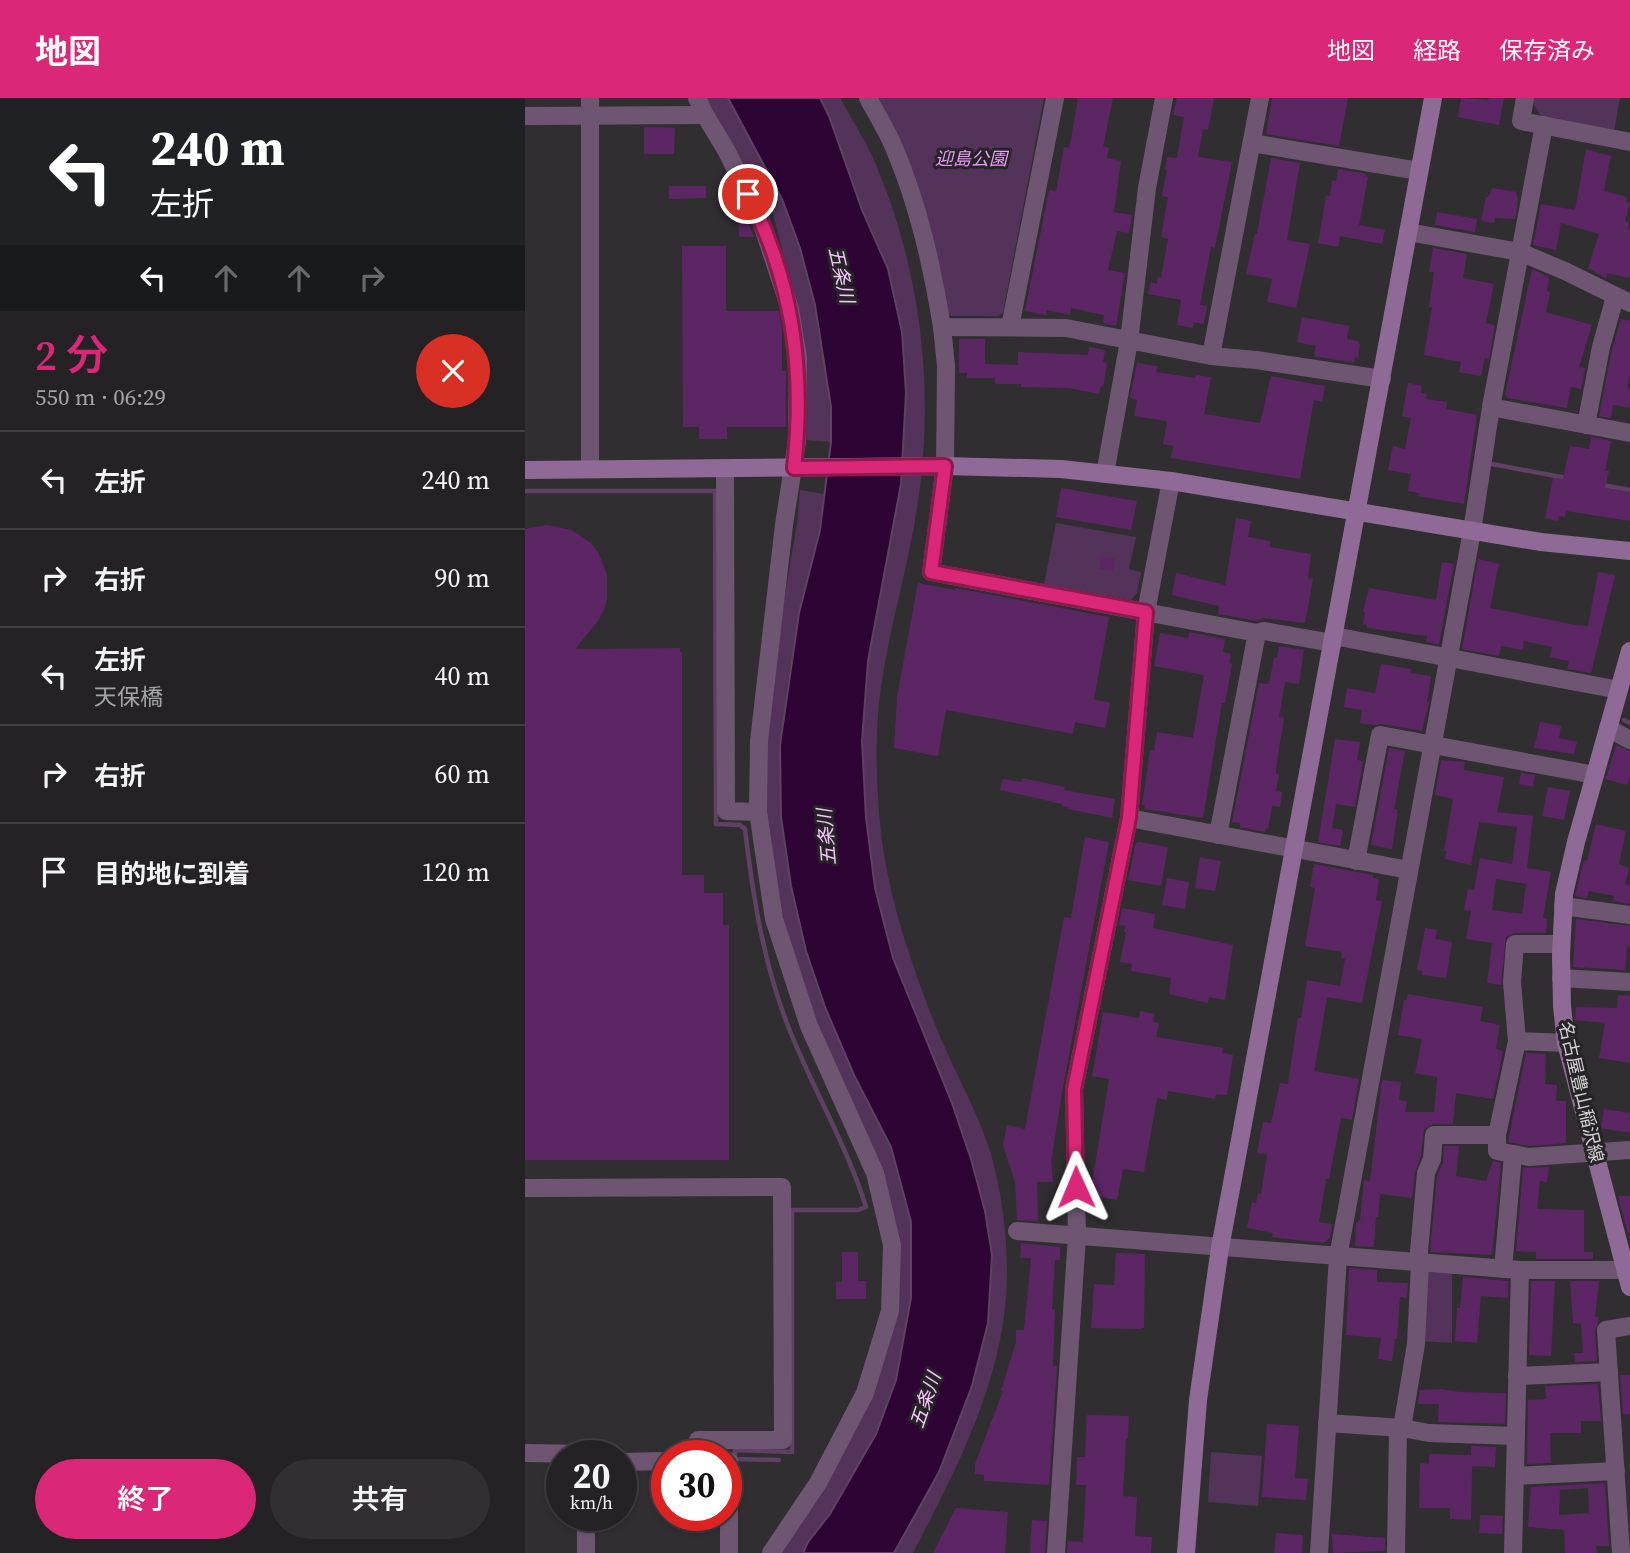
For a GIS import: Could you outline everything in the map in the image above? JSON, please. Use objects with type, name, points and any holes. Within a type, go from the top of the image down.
[{"type":"street","points":[[698,98],[760,218],[790,309],[798,370],[797,468],[784,525],[759,741],[758,813],[774,919],[809,1026],[875,1173],[892,1245],[890,1311],[865,1393],[818,1483],[771,1553]]},
{"type":"street","points":[[868,98],[895,149],[916,208],[933,272],[942,327],[946,366],[945,466],[931,572],[1257,633],[1264,631],[1334,640],[1449,658],[1619,691]]},
{"type":"street","points":[[1010,327],[1055,98]]},
{"type":"street","points":[[1105,474],[1129,341],[1147,188],[1164,98]]},
{"type":"street","points":[[1211,356],[1260,98]]},
{"type":"street","points":[[1186,1553],[1195,1424],[1220,1248],[1433,98]]},
{"type":"street","points":[[1525,98],[1521,121],[1630,142]]},
{"type":"street","points":[[525,116],[590,107],[705,115]]},
{"type":"street","points":[[590,107],[590,469]]},
{"type":"street","points":[[1319,1553],[1338,1257],[1544,125]]},
{"type":"street","points":[[1252,142],[1419,171]]},
{"type":"street","points":[[1408,232],[1520,252],[1623,300],[1601,347],[1586,425]]},
{"type":"street","points":[[942,327],[1066,327],[1211,356],[1382,379]]},
{"type":"street","points":[[1491,407],[1630,433]]},
{"type":"street","points":[[525,470],[945,466],[1061,469],[1171,481],[1541,542],[1630,551]]},
{"type":"street","points":[[725,468],[726,811],[758,813]]},
{"type":"street","points":[[1056,1553],[1077,1236],[1074,1089],[1129,818],[1146,612],[1171,481]]},
{"type":"street","points":[[1218,835],[1257,633]]},
{"type":"street","name":"名古屋豊山稲沢線","points":[[1628,1279],[1566,1042],[1561,944],[1563,906],[1576,842],[1630,651]]},
{"type":"street","points":[[1608,728],[1630,740]]},
{"type":"street","points":[[1356,861],[1380,735],[1595,775]]},
{"type":"street","points":[[1129,818],[1409,870]]},
{"type":"street","points":[[1563,906],[1630,915]]},
{"type":"street","points":[[1561,944],[1515,944],[1512,982],[1517,1041],[1497,1135],[1497,1151],[1529,1157],[1630,1150]]},
{"type":"street","points":[[1561,978],[1630,982]]},
{"type":"street","points":[[1517,1041],[1566,1042]]},
{"type":"street","points":[[1396,1553],[1400,1428],[1416,1344],[1426,1173],[1434,1135],[1497,1135]]},
{"type":"street","points":[[1513,1155],[1511,1270],[1517,1376],[1513,1553]]},
{"type":"street","points":[[525,1188],[782,1187],[783,1440],[742,1440]]},
{"type":"street","points":[[1017,1231],[1628,1279]]},
{"type":"street","points":[[1621,1553],[1620,1467],[1606,1330],[1630,1326]]},
{"type":"street","points":[[1517,1376],[1609,1373]]},
{"type":"street","points":[[1327,1423],[1400,1428],[1429,1433],[1516,1436]]},
{"type":"street","points":[[525,1453],[546,1454]]},
{"type":"street","points":[[1515,1476],[1620,1467]]},
{"type":"street","points":[[586,1531],[586,1553]]},
{"type":"street","points":[[729,1531],[729,1553]]},
{"type":"green space","points":[[705,98],[728,98],[775,184],[792,223],[818,317],[828,383],[831,442],[806,440],[807,365],[799,315],[773,214],[720,130]]},
{"type":"green space","points":[[820,98],[840,98],[873,158],[901,235],[918,315],[925,396],[921,478],[913,531],[881,687],[877,748],[879,814],[888,875],[911,960],[926,1002],[991,1154],[1001,1199],[1006,1245],[1005,1312],[989,1384],[977,1419],[947,1487],[913,1553],[894,1553],[939,1472],[992,1255],[985,1211],[971,1159],[952,1103],[893,958],[875,887],[866,818],[862,741],[868,661],[901,484],[906,393],[902,332],[829,116]]},
{"type":"green space","name":"迎島公園","points":[[876,98],[1044,98],[1003,313],[998,316],[951,316],[947,312],[932,237]]},
{"type":"green space","points":[[1530,98],[1620,98],[1614,131],[1542,118]]},
{"type":"green space","points":[[800,490],[824,494],[820,530],[799,613],[788,681],[780,745],[781,817],[791,886],[806,951],[825,1007],[854,1075],[891,1147],[911,1222],[911,1298],[896,1380],[876,1434],[830,1514],[808,1542],[803,1553],[780,1553],[867,1398],[895,1244],[814,1026],[779,918],[763,824],[763,743]]},
{"type":"green space","points":[[1056,523],[1136,537],[1129,569],[1141,572],[1137,593],[1131,600],[1044,584]]},
{"type":"green space","points":[[1425,1270],[1452,1272],[1452,1343],[1421,1341]]},
{"type":"green space","points":[[1211,1452],[1262,1456],[1258,1506],[1208,1502]]},
{"type":"water","name":"五条川","points":[[728,98],[820,98],[829,116],[862,210],[888,269],[902,332],[906,393],[901,484],[868,661],[862,741],[866,818],[875,888],[893,958],[952,1103],[971,1159],[985,1211],[992,1255],[988,1323],[972,1386],[939,1472],[894,1553],[803,1553],[808,1542],[830,1514],[876,1434],[896,1380],[911,1298],[911,1222],[891,1147],[854,1075],[825,1007],[806,951],[791,886],[781,817],[780,745],[799,613],[820,530],[831,442],[831,407],[815,305],[800,248],[782,199]]},
{"type":"building","points":[[1078,98],[1113,98],[1103,147],[1109,148],[1107,158],[1121,161],[1114,212],[1132,215],[1129,233],[1117,231],[1108,270],[1125,273],[1116,326],[1103,323],[1104,315],[1071,308],[1070,315],[1047,310],[1046,315],[1025,311],[1049,190],[1056,191],[1064,147],[1069,148]]},
{"type":"building","points":[[1177,98],[1214,98],[1208,130],[1203,129],[1198,157],[1232,162],[1215,248],[1211,247],[1200,305],[1207,306],[1204,324],[1194,322],[1193,328],[1177,325],[1181,300],[1148,294],[1151,282],[1157,284],[1158,277],[1161,278],[1168,239],[1161,237],[1168,197],[1162,196],[1167,157],[1177,158],[1184,117],[1173,115]]},
{"type":"building","points":[[1272,98],[1348,98],[1339,146],[1266,134]]},
{"type":"building","points":[[1461,98],[1504,98],[1499,125],[1458,117]]},
{"type":"building","points":[[644,127],[675,128],[674,154],[644,154]]},
{"type":"building","points":[[1586,149],[1611,156],[1604,191],[1627,197],[1626,202],[1630,203],[1625,221],[1629,223],[1630,230],[1630,278],[1607,273],[1606,278],[1588,268],[1599,234],[1561,223],[1556,250],[1533,245],[1541,204],[1575,210]]},
{"type":"building","points":[[1271,158],[1300,163],[1287,240],[1310,244],[1296,308],[1267,302],[1272,279],[1246,274],[1257,234]]},
{"type":"building","points":[[1338,169],[1366,174],[1368,177],[1359,225],[1385,230],[1382,244],[1340,236],[1338,247],[1318,243],[1326,195],[1330,196],[1332,180],[1336,181]]},
{"type":"building","points":[[669,186],[706,186],[706,198],[669,199]]},
{"type":"building","points":[[1492,188],[1516,192],[1518,200],[1515,219],[1495,218],[1494,223],[1481,221],[1486,197]]},
{"type":"building","points":[[738,212],[744,212],[754,237],[739,237]]},
{"type":"building","points":[[1437,212],[1477,219],[1475,232],[1435,225]]},
{"type":"building","points":[[682,246],[726,246],[726,311],[779,311],[782,328],[782,371],[786,371],[786,427],[727,427],[727,439],[699,439],[699,427],[683,427]]},
{"type":"building","points":[[1433,248],[1467,254],[1463,278],[1494,284],[1486,323],[1495,325],[1489,359],[1485,358],[1481,376],[1459,372],[1461,362],[1424,355],[1432,307],[1429,307],[1434,272],[1429,272]]},
{"type":"building","points":[[1532,269],[1549,277],[1547,291],[1550,292],[1546,312],[1592,325],[1579,367],[1585,368],[1581,389],[1571,387],[1567,408],[1507,398],[1505,395]]},
{"type":"building","points":[[1302,317],[1349,326],[1347,339],[1358,341],[1360,345],[1358,358],[1355,357],[1354,363],[1314,356],[1316,346],[1297,342]]},
{"type":"building","points":[[1621,319],[1630,321],[1630,373],[1627,388],[1630,389],[1630,408],[1613,405],[1611,418],[1599,416]]},
{"type":"building","points":[[959,339],[985,339],[985,364],[1018,365],[1018,352],[1088,355],[1089,347],[1105,350],[1103,362],[1107,363],[1103,387],[1101,386],[1099,394],[1069,388],[995,384],[995,378],[967,378],[967,373],[959,373]]},
{"type":"building","points":[[1137,363],[1157,366],[1156,372],[1195,378],[1196,375],[1211,377],[1204,414],[1260,423],[1271,376],[1325,386],[1322,402],[1314,400],[1300,479],[1171,458],[1173,446],[1163,444],[1167,421],[1134,416],[1137,400],[1130,398]]},
{"type":"building","points":[[1408,383],[1422,386],[1421,393],[1427,394],[1426,399],[1447,402],[1446,409],[1477,415],[1464,504],[1418,496],[1419,493],[1408,491],[1411,474],[1388,470],[1393,446],[1405,449],[1411,418],[1402,416]]},
{"type":"building","points":[[1591,437],[1611,441],[1605,471],[1609,471],[1605,488],[1630,492],[1630,521],[1566,511],[1565,517],[1559,516],[1558,521],[1545,518],[1553,478],[1563,479],[1570,446],[1589,449]]},
{"type":"building","points":[[1061,488],[1137,501],[1131,530],[1056,517]]},
{"type":"building","points":[[1236,518],[1251,521],[1248,537],[1271,541],[1270,547],[1311,554],[1308,578],[1313,579],[1305,623],[1263,618],[1257,621],[1218,614],[1219,606],[1172,595],[1176,573],[1225,585]]},
{"type":"building","points":[[547,525],[571,530],[591,543],[598,552],[607,575],[604,610],[575,649],[680,648],[682,652],[682,875],[704,875],[704,893],[723,893],[723,925],[729,925],[729,1160],[525,1160],[525,529]]},
{"type":"building","points":[[1101,556],[1115,558],[1113,571],[1099,569]]},
{"type":"building","points":[[1478,559],[1499,564],[1490,608],[1576,625],[1588,626],[1598,572],[1615,575],[1591,673],[1567,669],[1569,661],[1550,657],[1552,647],[1524,641],[1523,650],[1501,646],[1499,656],[1462,649]]},
{"type":"building","points":[[1442,562],[1454,564],[1439,644],[1426,642],[1427,636],[1367,628],[1367,625],[1363,624],[1369,588],[1436,600]]},
{"type":"building","points":[[918,583],[1109,617],[1094,699],[1110,703],[1105,728],[1075,722],[1073,734],[946,710],[938,756],[894,748],[897,697]]},
{"type":"building","points":[[1189,632],[1225,639],[1223,652],[1231,654],[1229,663],[1232,664],[1225,703],[1222,703],[1203,818],[1144,809],[1145,805],[1142,805],[1150,750],[1154,750],[1157,732],[1193,738],[1204,675],[1154,666],[1160,633],[1188,638]]},
{"type":"building","points":[[1279,646],[1304,650],[1299,684],[1285,682],[1279,717],[1284,718],[1276,768],[1276,774],[1279,774],[1276,791],[1282,792],[1280,807],[1272,806],[1268,829],[1266,828],[1265,832],[1240,827],[1240,823],[1232,822],[1259,683],[1269,684]]},
{"type":"building","points":[[1381,664],[1411,669],[1410,673],[1431,676],[1429,702],[1422,731],[1360,723],[1362,710],[1344,707],[1347,688],[1375,693]]},
{"type":"building","points":[[1540,722],[1561,726],[1559,738],[1577,742],[1574,754],[1534,748]]},
{"type":"building","points":[[1335,739],[1360,742],[1357,760],[1363,761],[1355,807],[1336,804],[1332,828],[1343,830],[1340,846],[1318,842]]},
{"type":"building","points":[[1616,745],[1630,751],[1630,776],[1627,785],[1606,779]]},
{"type":"building","points":[[1389,748],[1405,751],[1394,809],[1398,810],[1392,849],[1371,845]]},
{"type":"building","points":[[1441,760],[1465,762],[1464,770],[1504,777],[1497,812],[1533,816],[1527,868],[1551,872],[1543,918],[1547,919],[1546,933],[1514,933],[1506,937],[1501,985],[1487,983],[1492,943],[1466,939],[1471,911],[1464,910],[1468,889],[1474,890],[1480,858],[1512,864],[1517,827],[1479,822],[1471,865],[1445,859],[1453,799],[1435,795]],"holes":[[[1496,879],[1526,884],[1522,914],[1492,910]]]},
{"type":"building","points":[[1521,773],[1535,775],[1533,787],[1519,784]]},
{"type":"building","points":[[1022,778],[1065,787],[1064,790],[1115,799],[1112,818],[1000,790],[1003,779],[1021,782]]},
{"type":"building","points":[[1548,787],[1570,791],[1564,820],[1542,816]]},
{"type":"building","points":[[1596,824],[1626,831],[1619,864],[1629,868],[1625,884],[1630,885],[1630,904],[1613,901],[1614,896],[1589,891],[1587,898],[1575,896]]},
{"type":"building","points":[[1085,837],[1109,842],[1063,1087],[1051,1162],[1053,1182],[1037,1182],[1038,1221],[1017,1220],[1015,1182],[1003,1145],[1007,1125],[1025,1129],[1064,917],[1071,918]]},
{"type":"building","points":[[1136,843],[1168,847],[1161,886],[1128,880]]},
{"type":"building","points":[[1200,857],[1221,861],[1215,891],[1195,888]]},
{"type":"building","points":[[1314,864],[1373,875],[1373,878],[1379,879],[1376,900],[1382,901],[1362,1003],[1327,997],[1314,1071],[1359,1079],[1352,1120],[1341,1118],[1329,1179],[1326,1179],[1319,1222],[1332,1224],[1330,1238],[1323,1243],[1272,1237],[1273,1233],[1247,1228],[1252,1202],[1256,1203],[1258,1193],[1261,1194],[1267,1155],[1257,1153],[1263,1122],[1271,1123],[1280,1083],[1288,1084],[1298,1017],[1301,1018],[1307,980],[1340,986],[1345,959],[1341,958],[1342,952],[1305,946],[1315,888],[1310,887]]},
{"type":"building","points":[[1167,878],[1189,882],[1185,909],[1162,905]]},
{"type":"building","points":[[1122,908],[1155,914],[1153,928],[1233,945],[1225,1000],[1209,997],[1208,1003],[1169,994],[1171,978],[1131,971],[1132,964],[1120,962],[1126,932],[1125,926],[1119,925]]},
{"type":"building","points":[[1576,919],[1630,926],[1630,947],[1627,947],[1625,970],[1573,967]]},
{"type":"building","points":[[1425,928],[1437,930],[1435,939],[1452,942],[1446,978],[1422,975],[1422,971],[1417,970]]},
{"type":"building","points":[[1408,994],[1483,1007],[1480,1021],[1500,1025],[1496,1049],[1503,1051],[1493,1099],[1456,1093],[1453,1124],[1433,1124],[1424,1129],[1412,1198],[1380,1194],[1374,1247],[1355,1246],[1356,1223],[1360,1220],[1364,1180],[1370,1181],[1382,1080],[1401,1082],[1399,1100],[1407,1101],[1405,1112],[1434,1112],[1437,1077],[1415,1073],[1422,1039],[1398,1035],[1404,1000],[1407,1000]]},
{"type":"building","points":[[1618,995],[1630,996],[1630,1063],[1599,1058],[1605,1023],[1575,1020],[1576,1007],[1617,1008]]},
{"type":"building","points":[[1140,1011],[1155,1014],[1153,1022],[1159,1023],[1156,1037],[1223,1048],[1222,1053],[1233,1055],[1227,1095],[1216,1094],[1215,1099],[1168,1091],[1167,1100],[1157,1098],[1144,1172],[1123,1169],[1117,1200],[1090,1195],[1109,1079],[1092,1076],[1103,1012],[1139,1018]]},
{"type":"building","points":[[1526,1053],[1546,1054],[1545,1084],[1557,1085],[1556,1101],[1566,1101],[1566,1143],[1530,1146],[1508,1142]]},
{"type":"building","points":[[1604,1109],[1630,1113],[1630,1133],[1601,1128]]},
{"type":"building","points":[[1444,1146],[1459,1146],[1456,1176],[1486,1181],[1493,1161],[1501,1163],[1492,1255],[1430,1252],[1437,1176],[1443,1163]]},
{"type":"building","points":[[1549,1167],[1547,1182],[1540,1181],[1537,1209],[1584,1210],[1584,1252],[1593,1252],[1593,1259],[1536,1259],[1536,1252],[1516,1251],[1523,1168]]},
{"type":"building","points":[[1618,1196],[1630,1196],[1630,1233],[1628,1233]]},
{"type":"building","points":[[1021,1243],[1060,1247],[1060,1260],[1055,1260],[1052,1309],[1055,1309],[1053,1366],[1057,1366],[1049,1485],[984,1481],[984,1475],[975,1474],[975,1464],[1003,1391],[1016,1342],[1016,1330],[1024,1330],[1031,1258],[1020,1258]]},
{"type":"building","points":[[842,1252],[858,1252],[858,1281],[866,1281],[866,1299],[836,1299],[836,1282],[842,1282]]},
{"type":"building","points":[[1116,1253],[1145,1254],[1144,1327],[1141,1329],[1091,1328],[1094,1284],[1114,1285]]},
{"type":"building","points":[[1349,1268],[1377,1270],[1377,1282],[1408,1283],[1407,1298],[1400,1297],[1397,1339],[1392,1361],[1378,1359],[1381,1338],[1346,1335]]},
{"type":"building","points":[[1463,1277],[1508,1281],[1508,1298],[1481,1296],[1477,1343],[1455,1341],[1457,1308],[1460,1308]]},
{"type":"building","points":[[1531,1281],[1555,1281],[1551,1356],[1529,1355]]},
{"type":"building","points":[[1570,1281],[1599,1281],[1595,1317],[1598,1317],[1595,1331],[1597,1361],[1575,1362],[1574,1353],[1583,1353],[1581,1324],[1573,1323]]},
{"type":"building","points":[[1620,1375],[1630,1375],[1630,1414],[1623,1414]]},
{"type":"building","points":[[1598,1384],[1601,1421],[1581,1421],[1581,1433],[1550,1433],[1551,1463],[1527,1464],[1528,1400],[1546,1399],[1545,1386]]},
{"type":"building","points":[[1420,1390],[1506,1393],[1505,1424],[1438,1422],[1439,1404],[1418,1404]]},
{"type":"building","points":[[1087,1415],[1129,1416],[1123,1496],[1137,1497],[1135,1536],[1152,1537],[1151,1553],[1067,1553],[1068,1541],[1083,1542],[1086,1485],[1076,1485],[1077,1457],[1085,1457]]},
{"type":"building","points":[[1267,1424],[1299,1426],[1295,1478],[1308,1479],[1306,1500],[1262,1497]]},
{"type":"building","points":[[1471,1446],[1496,1447],[1495,1467],[1472,1466],[1471,1520],[1450,1519],[1450,1508],[1419,1508],[1420,1463],[1429,1464],[1429,1454],[1471,1455]]},
{"type":"building","points":[[1605,1483],[1609,1546],[1596,1546],[1597,1553],[1565,1553],[1564,1530],[1528,1527],[1531,1487]],"holes":[[[1588,1488],[1589,1513],[1559,1515],[1560,1490]]]},
{"type":"building","points":[[956,1508],[1008,1512],[1005,1553],[933,1553]]},
{"type":"building","points":[[1480,1515],[1503,1516],[1502,1534],[1479,1533]]},
{"type":"building","points":[[1032,1520],[1047,1521],[1045,1553],[1030,1553]]},
{"type":"building","points":[[1276,1533],[1303,1535],[1302,1553],[1274,1553]]},
{"type":"building","points":[[1332,1534],[1385,1538],[1385,1551],[1333,1553]]},
{"type":"waterway","points":[[1492,464],[1566,478]]},
{"type":"waterway","points":[[1602,485],[1630,490]]},
{"type":"waterway","points":[[525,491],[715,491],[716,824],[740,825],[745,829],[761,932],[781,1007],[866,1207],[858,1210],[792,1210],[792,1452],[735,1450],[735,1459],[779,1460]]},
{"type":"waterway","points":[[1624,720],[1630,723]]},
{"type":"route","points":[[748,194],[772,250],[790,309],[797,358],[798,396],[794,468],[945,466],[931,572],[1146,612],[1129,818],[1074,1089],[1076,1187]]}]
